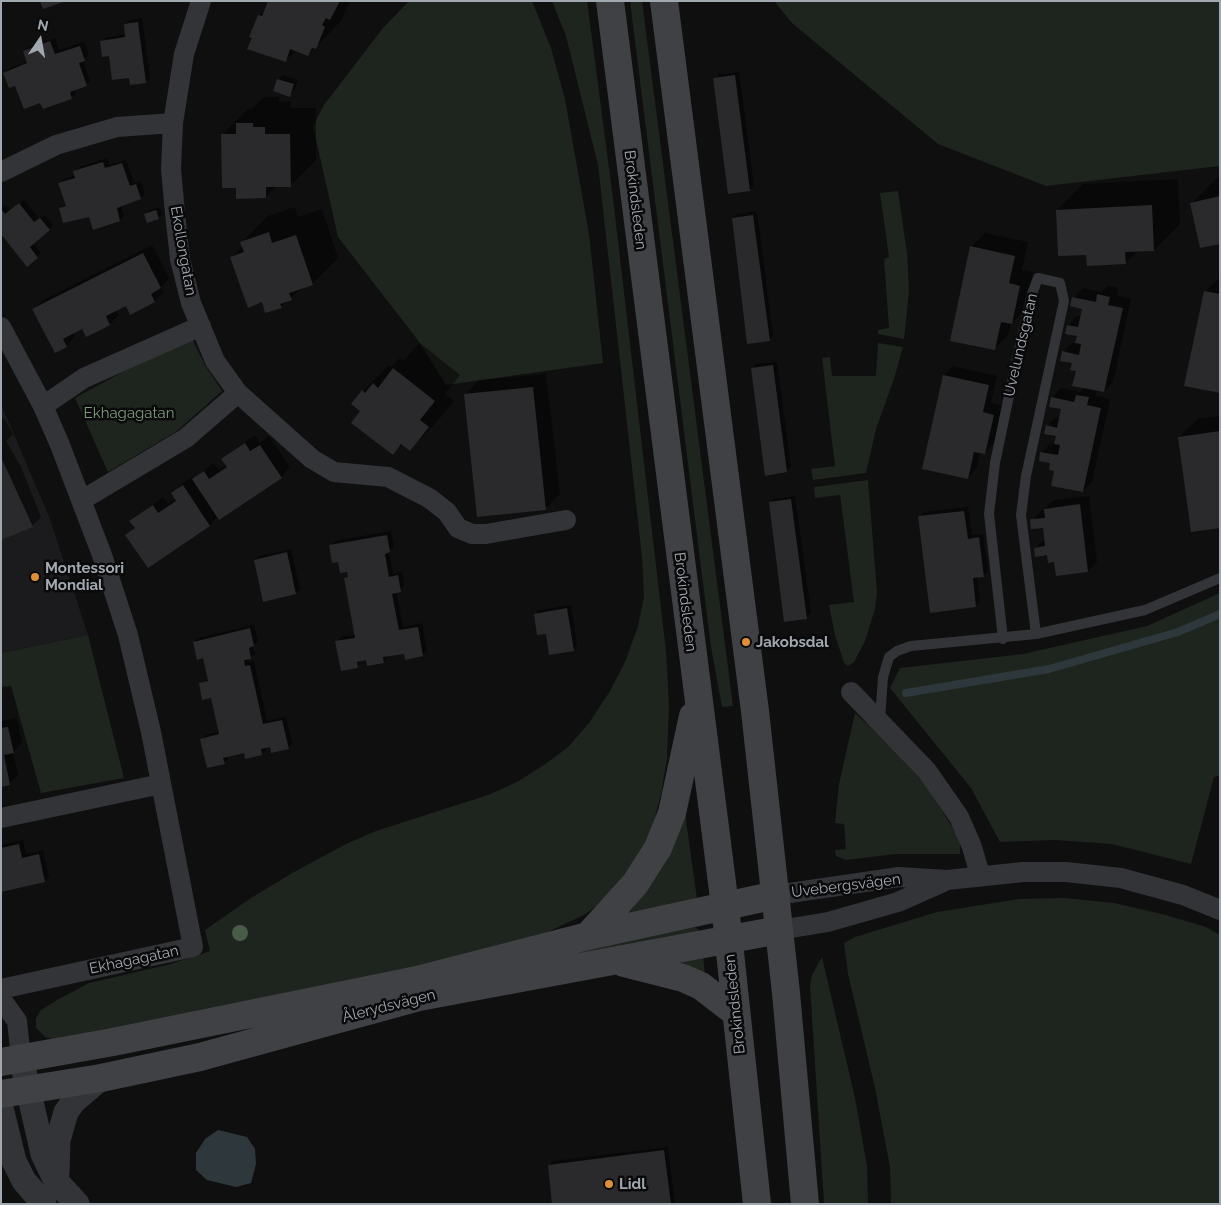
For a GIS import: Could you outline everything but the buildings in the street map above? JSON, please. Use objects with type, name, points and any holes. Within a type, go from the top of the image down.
[{"type":"main road","name":"Brokindsleden","points":[[610,1],[697,698],[725,906],[757,1204]]},
{"type":"main road","points":[[664,1],[755,711],[776,895],[805,1204]]},
{"type":"main road","points":[[588,936],[635,884],[658,848],[672,813],[697,698]]},
{"type":"main road","name":"Ålerydsvägen","points":[[11,1060],[113,1042],[417,980],[588,936],[776,895]]},
{"type":"main road","name":"Ålerydsvägen","points":[[1,1094],[28,1088],[101,1078],[200,1057],[419,997],[779,930]]},
{"type":"main road","points":[[616,961],[683,978],[702,986],[736,1013]]},
{"type":"street","name":"Ekollongatan","points":[[201,1],[184,54],[173,123],[171,170],[180,259],[191,303],[215,361],[238,394]]},
{"type":"street","points":[[1,172],[56,145],[117,127],[173,123]]},
{"type":"street","name":"Ekhagagatan","points":[[1,326],[43,406],[82,500],[128,636],[151,732],[193,947],[1,989]]},
{"type":"street","points":[[43,406],[84,378],[200,326]]},
{"type":"street","points":[[82,500],[186,438],[238,394],[312,459],[334,472],[388,477],[429,498],[447,512],[458,528],[472,534],[486,534],[566,520]]},
{"type":"street","points":[[851,692],[927,772],[959,817],[972,847],[980,875]]},
{"type":"street","points":[[1,818],[161,784]]},
{"type":"street","name":"Uvebergsvägen","points":[[776,895],[899,877],[947,880],[980,875],[1066,872],[1121,878],[1183,895],[1220,910]]},
{"type":"street","name":"Uvebergsvägen","points":[[779,930],[828,922],[898,902],[947,880]]},
{"type":"street","points":[[1,999],[17,1021],[11,1060],[28,1088],[43,1154],[56,1181],[77,1204]]},
{"type":"street","points":[[1,1108],[14,1161],[37,1202],[56,1181],[58,1140],[66,1112],[74,1101],[101,1078]]},
{"type":"lane","name":"Uvelundsgatan","points":[[1003,639],[989,514],[995,464],[1013,377],[1032,294],[1038,278],[1060,283],[1064,301],[1026,476],[1022,515],[1036,634]]},
{"type":"lane","points":[[880,721],[883,677],[889,657],[897,651],[911,646],[1003,639],[1036,634],[1145,610],[1220,578]]},
{"type":"shaded area","name":"Montessori Mondial","points":[[1,404],[50,519],[88,635],[1,653]]},
{"type":"shaded area","points":[[218,1130],[247,1137],[255,1149],[256,1164],[251,1183],[236,1187],[207,1180],[196,1170],[196,1153],[205,1139]]},
{"type":"green space","points":[[409,1],[532,1],[551,48],[565,99],[589,234],[603,363],[446,385],[417,339],[338,237],[313,126],[324,105],[383,28]]},
{"type":"green space","points":[[552,1],[587,1],[613,198],[666,651],[669,706],[667,759],[661,794],[651,833],[636,863],[612,893],[586,914],[535,938],[441,964],[60,1041],[45,1037],[36,1028],[36,1018],[41,1010],[57,1000],[89,983],[171,964],[210,951],[205,930],[251,898],[294,872],[346,844],[376,831],[488,795],[517,782],[547,763],[568,747],[589,723],[610,691],[625,662],[638,626],[644,597],[642,557],[598,165],[566,36]]},
{"type":"green space","points":[[630,1],[642,1],[733,706],[722,707],[711,647]]},
{"type":"green space","points":[[774,1],[1220,1],[1220,166],[1046,186],[938,144],[792,23]]},
{"type":"green space","points":[[898,191],[907,253],[909,291],[904,339],[878,334],[878,330],[889,328],[884,259],[889,257],[880,193]]},
{"type":"green space","name":"Ekhagagatan","points":[[192,339],[205,365],[222,391],[177,431],[108,472],[75,398],[150,357]]},
{"type":"green space","points":[[878,343],[903,347],[876,429],[866,473],[813,480],[811,469],[835,466],[822,358],[830,357],[832,376],[876,376]]},
{"type":"green space","points":[[868,480],[877,592],[875,609],[865,641],[854,662],[848,666],[844,663],[835,635],[829,605],[854,602],[840,495],[815,498],[814,487]]},
{"type":"green space","points":[[1220,593],[1220,775],[1214,777],[1191,864],[1112,844],[1056,840],[1000,842],[971,788],[890,688],[900,668],[1023,654],[1147,626]]},
{"type":"green space","points":[[88,635],[124,778],[41,793],[11,686],[1,687],[1,653]]},
{"type":"green space","points":[[855,713],[888,743],[926,785],[960,840],[960,854],[896,854],[846,860],[836,856],[835,850],[846,849],[844,824],[835,823],[839,784]]},
{"type":"green space","points":[[685,813],[697,899],[621,915],[653,881],[664,865]]},
{"type":"green space","points":[[1064,898],[1114,903],[1162,914],[1206,927],[1220,935],[1220,1204],[891,1204],[890,1167],[875,1088],[848,974],[844,943],[855,937],[937,912],[1019,899]]},
{"type":"green space","points":[[695,927],[699,930],[699,933],[511,966]]},
{"type":"green space","points":[[703,953],[705,977],[658,959]]},
{"type":"green space","points":[[822,957],[855,1098],[867,1166],[868,1204],[824,1204],[810,986],[812,975]]},
{"type":"waterway","points":[[906,693],[1049,669],[1178,632],[1220,614]]},
{"type":"place","name":"Montessori Mondial","points":[[35,577]]},
{"type":"place","name":"Jakobsdal","points":[[746,642]]},
{"type":"place","name":"Lidl","points":[[609,1184]]}]
